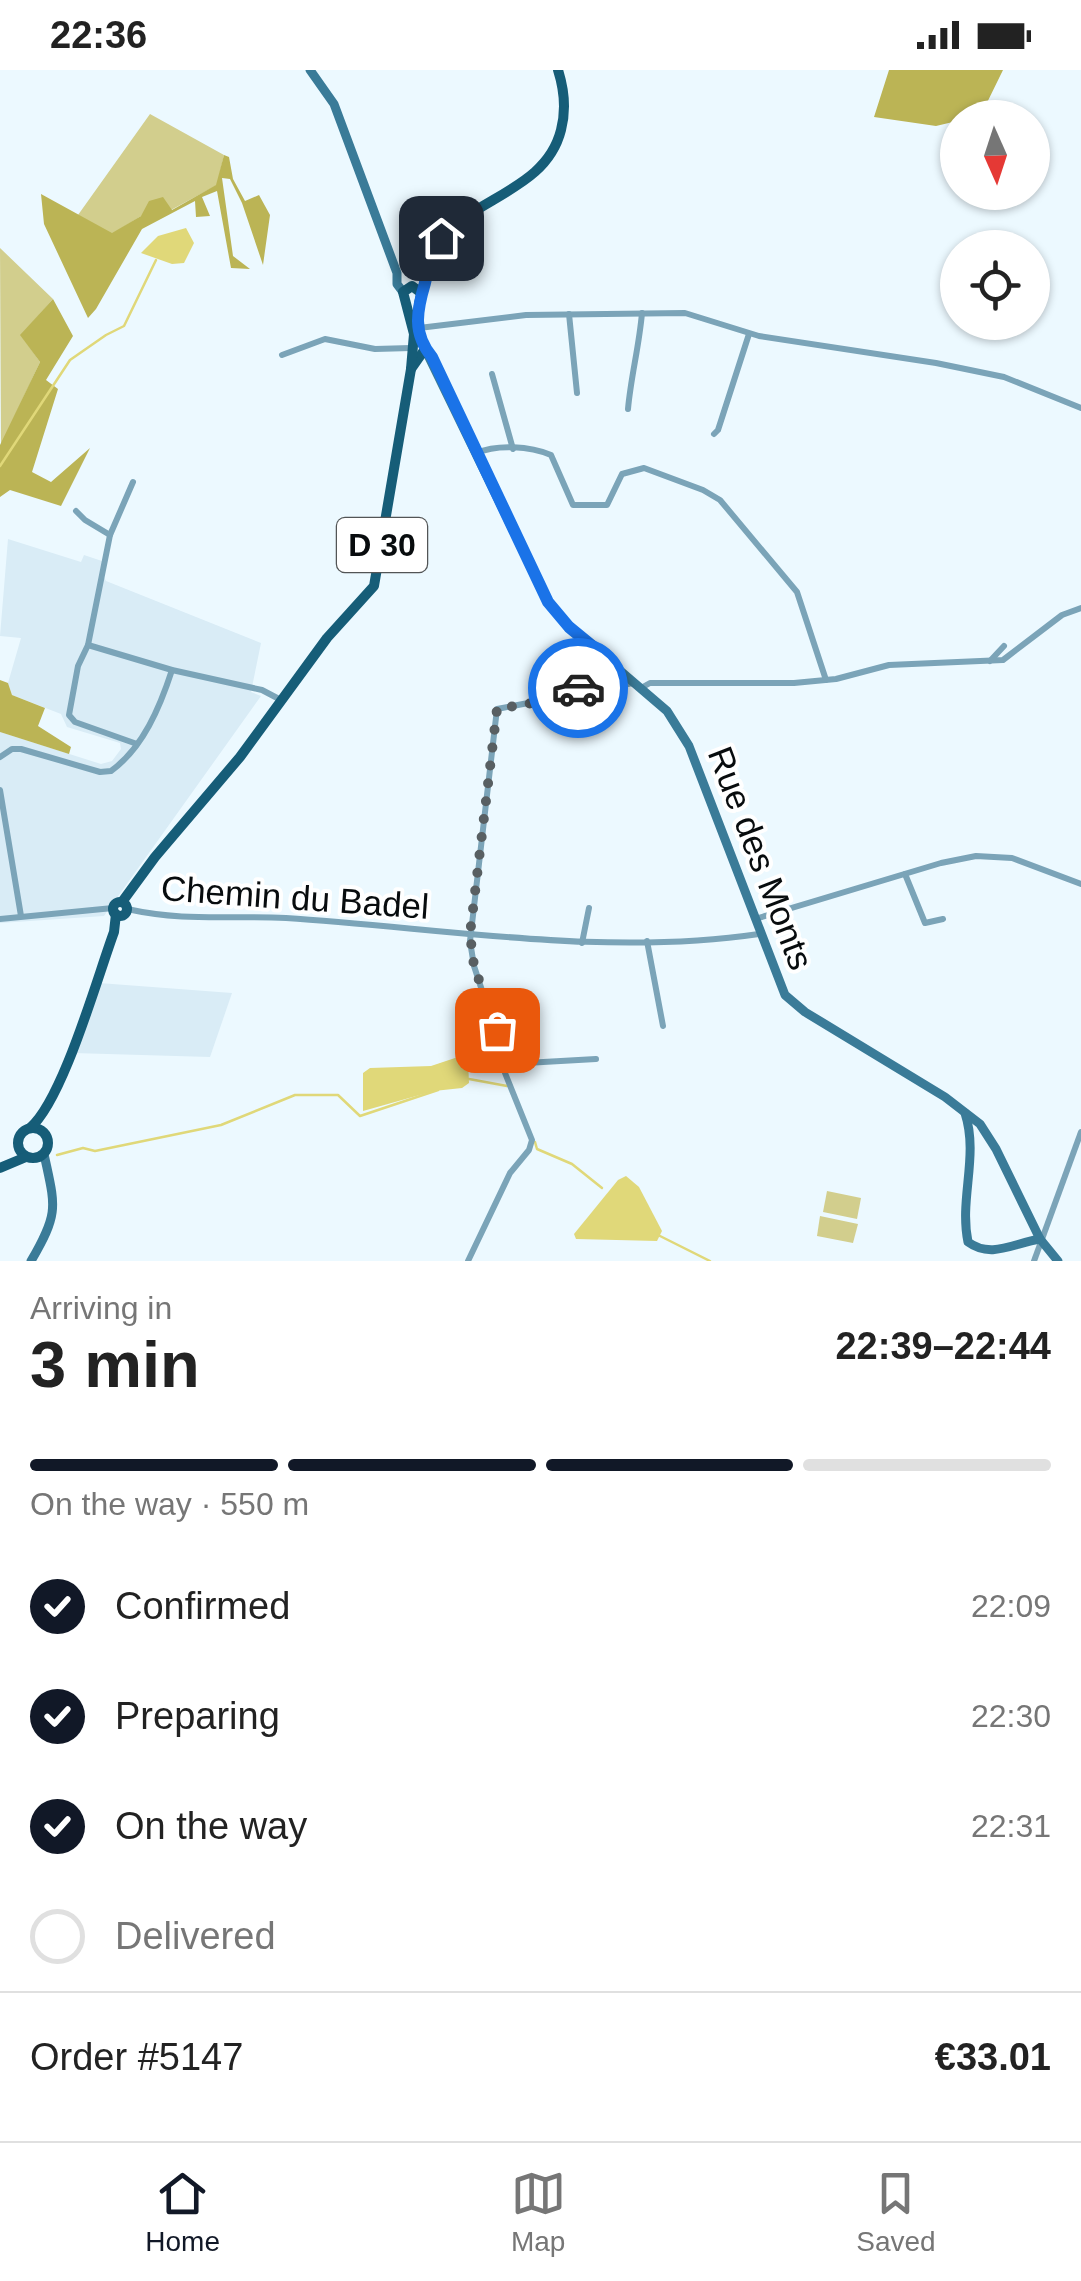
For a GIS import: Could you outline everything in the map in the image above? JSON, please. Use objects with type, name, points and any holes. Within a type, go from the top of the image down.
[{"type":"main road","name":"D 30","points":[[412,293],[425,282],[425,272],[441,238],[476,210],[537,172],[550,158],[563,121],[564,99],[558,70]]},
{"type":"main road","name":"D 30","points":[[44,1132],[119,908],[240,758],[327,638],[374,586],[411,370],[418,349],[419,328],[412,293]]},
{"type":"main road","name":"D 30","points":[[412,293],[418,349]]},
{"type":"main road","name":"D 30","points":[[30,1128],[52,1099]]},
{"type":"main road","points":[[30,1128],[44,1132],[48,1144],[34,1156],[0,1165],[18,1146],[20,1133],[30,1128]]},
{"type":"main road","points":[[18,1146],[34,1156]]},
{"type":"street","points":[[310,70],[334,104],[397,273],[397,284],[412,293]]},
{"type":"street","points":[[628,409],[642,313]]},
{"type":"street","points":[[419,328],[526,315],[685,313],[749,334],[1004,377],[1081,408]]},
{"type":"street","points":[[569,314],[577,393]]},
{"type":"street","points":[[714,434],[749,334]]},
{"type":"street","points":[[282,355],[325,339],[384,350],[418,349]]},
{"type":"street","name":"Rue des Monts","points":[[418,349],[432,362],[548,602],[569,627],[667,711],[688,746],[784,995],[804,1012],[964,1112],[984,1130],[1040,1239],[1058,1261]]},
{"type":"street","points":[[492,374],[513,449]]},
{"type":"street","points":[[476,453],[488,448],[542,451],[551,456],[573,505],[608,505],[622,474],[644,468],[720,500],[797,592],[826,680]]},
{"type":"street","points":[[133,482],[110,536],[69,715],[75,722],[136,744]]},
{"type":"street","points":[[76,510],[110,536]]},
{"type":"street","points":[[468,1261],[510,1172],[530,1150],[532,1140],[506,1073],[474,966],[470,934],[497,709],[650,683],[826,680],[888,665],[990,662],[1010,656],[1062,615],[1081,608]]},
{"type":"street","points":[[88,645],[172,670],[262,690],[280,700]]},
{"type":"street","points":[[990,662],[1004,646]]},
{"type":"street","points":[[574,696],[597,650]]},
{"type":"street","points":[[0,756],[20,749],[111,772],[156,714],[172,670]]},
{"type":"street","points":[[0,790],[22,916]]},
{"type":"street","points":[[754,920],[940,863],[993,855],[1012,858],[1081,884]]},
{"type":"street","points":[[0,857],[11,857]]},
{"type":"street","points":[[905,874],[925,923],[943,919]]},
{"type":"street","name":"Chemin du Badel","points":[[0,918],[119,908],[182,919],[286,918],[582,942],[759,934]]},
{"type":"street","points":[[582,942],[589,908]]},
{"type":"street","points":[[646,941],[663,1026]]},
{"type":"street","points":[[506,1064],[596,1059]]},
{"type":"street","points":[[964,1112],[971,1137],[964,1225],[968,1242],[992,1252],[1040,1239]]},
{"type":"street","points":[[971,1137],[984,1130]]},
{"type":"street","points":[[1034,1261],[1081,1132]]},
{"type":"street","points":[[32,1261],[53,1217],[52,1180],[34,1156]]},
{"type":"shaded area","points":[[889,70],[1003,70],[988,100],[940,100],[940,125],[874,117]]},
{"type":"shaded area","points":[[150,114],[224,155],[217,185],[171,210],[141,216],[112,234],[78,215]]},
{"type":"shaded area","points":[[224,155],[229,157],[233,179],[245,201],[259,195],[270,215],[263,265],[242,203],[230,179],[222,178],[233,256],[250,269],[231,268],[217,191],[202,197],[210,216],[196,217],[195,201],[142,229],[88,318],[44,224],[41,194],[112,233],[141,216],[149,201],[163,197],[172,210],[216,185]]},
{"type":"shaded area","points":[[186,228],[194,243],[184,263],[172,264],[141,253],[158,236]]},
{"type":"shaded area","points":[[0,248],[53,299],[21,335],[40,362],[1,445]]},
{"type":"shaded area","points":[[53,299],[73,336],[46,380],[58,389],[32,472],[51,482],[90,448],[61,506],[10,490],[0,497],[0,445],[40,362],[20,335]]},
{"type":"shaded area","points":[[8,539],[81,562],[84,555],[105,562],[106,581],[261,643],[251,692],[261,696],[104,916],[0,923],[0,732],[101,764],[112,761],[121,749],[120,743],[67,727],[61,714],[12,695],[8,683],[21,638],[0,636]]},
{"type":"shaded area","points":[[0,680],[8,683],[12,695],[45,708],[38,726],[71,747],[69,754],[0,732]]},
{"type":"shaded area","points":[[99,983],[232,993],[210,1057],[73,1053]]},
{"type":"shaded area","points":[[464,1055],[468,1059],[469,1083],[462,1088],[434,1091],[363,1111],[363,1073],[370,1068],[431,1066]]},
{"type":"shaded area","points":[[626,1176],[639,1187],[662,1231],[657,1241],[576,1239],[574,1234],[618,1180]]},
{"type":"shaded area","points":[[827,1191],[861,1198],[857,1219],[823,1212]]},
{"type":"shaded area","points":[[820,1216],[858,1224],[853,1243],[817,1236]]},
{"type":"waterway","points":[[0,466],[70,360],[124,326],[156,260]]},
{"type":"waterway","points":[[469,1079],[507,1086]]},
{"type":"waterway","points":[[57,1155],[221,1125],[295,1095],[338,1095],[360,1116],[438,1090]]},
{"type":"waterway","points":[[535,1142],[537,1149],[572,1164],[602,1188]]},
{"type":"waterway","points":[[658,1235],[710,1261]]},
{"type":"way so far","points":[[497,1030],[474,966],[470,934],[497,709],[574,696],[578,688]]},
{"type":"route","points":[[441,238],[433,250],[418,300],[421,342],[432,357],[548,602],[569,627],[597,650],[578,688]]}]
